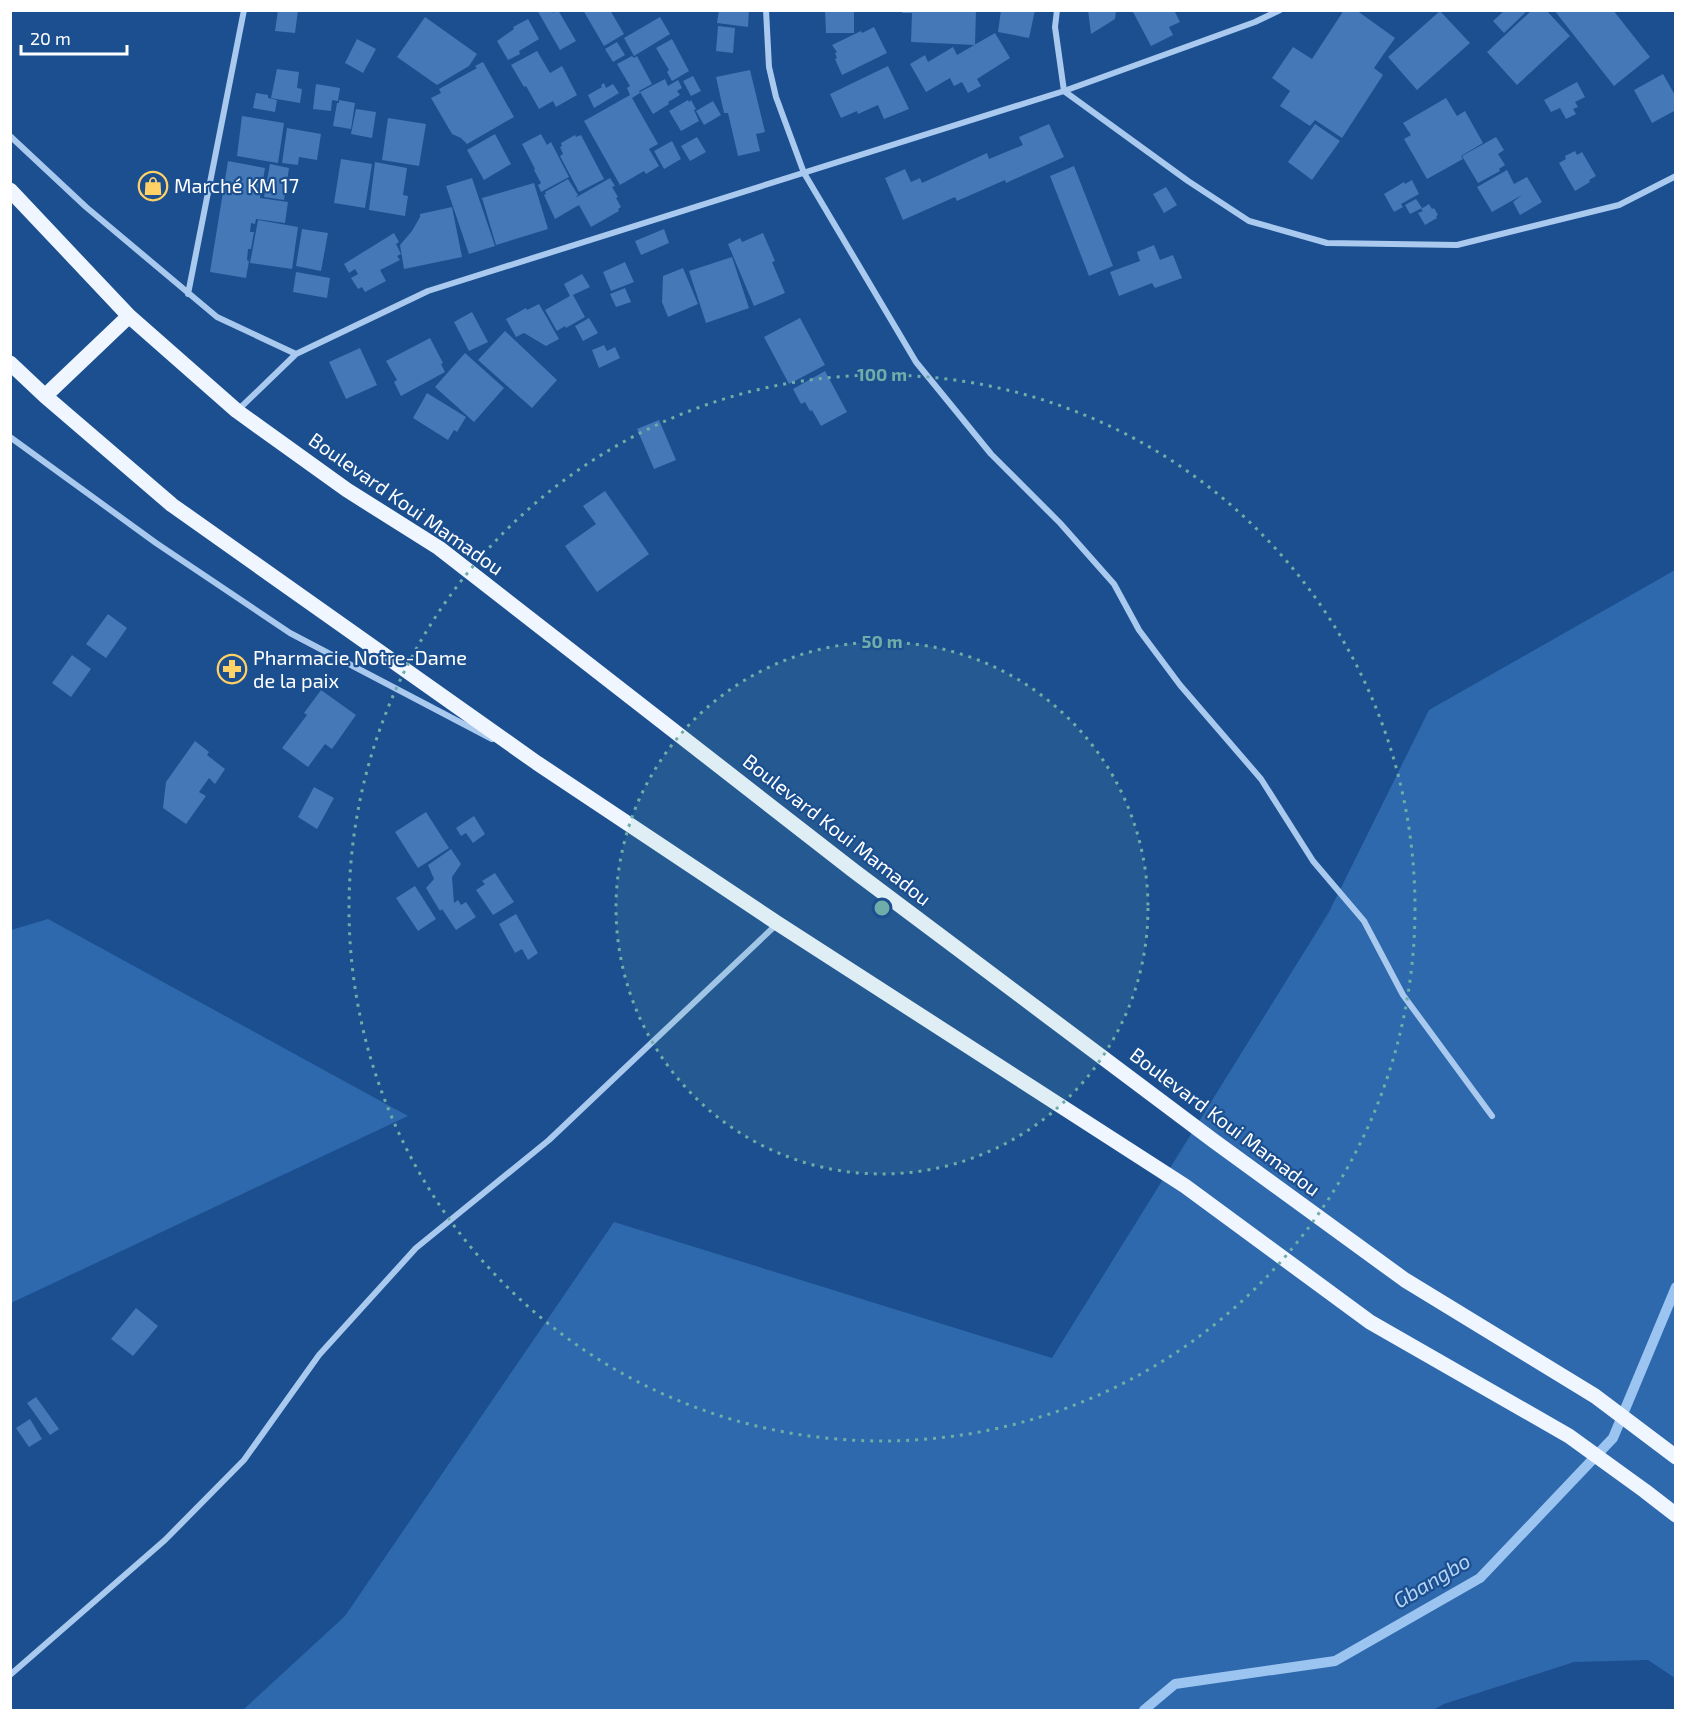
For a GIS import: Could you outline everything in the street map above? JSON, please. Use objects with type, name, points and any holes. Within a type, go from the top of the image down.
[{"type":"main road","name":"Boulevard Koui Mamadou","points":[[10,190],[129,315],[237,411],[346,490],[439,548],[854,871],[1223,1148],[1405,1280],[1595,1396],[1674,1456]]},
{"type":"main road","points":[[45,396],[129,315]]},
{"type":"main road","points":[[10,363],[172,505],[537,763],[777,923],[1185,1186],[1370,1322],[1569,1436],[1676,1515]]},
{"type":"street","points":[[188,294],[244,10]]},
{"type":"street","points":[[766,10],[769,67],[776,98],[804,173],[916,362],[991,454],[1060,523],[1114,584],[1139,630],[1180,685],[1261,779],[1313,861],[1364,921],[1403,995],[1492,1116]]},
{"type":"street","points":[[1057,10],[1054,27],[1064,91],[1188,181],[1249,221],[1327,243],[1457,245],[1619,205],[1676,176]]},
{"type":"street","points":[[237,411],[296,354],[428,291],[1064,91],[1255,22],[1280,10]]},
{"type":"street","points":[[10,136],[86,207],[217,317],[296,354]]},
{"type":"street","points":[[10,438],[156,543],[290,633],[537,763]]},
{"type":"street","points":[[10,1675],[165,1540],[244,1460],[320,1355],[416,1248],[549,1140],[777,923]]},
{"type":"shaded area","points":[[1675,570],[1675,1678],[1648,1660],[1574,1662],[1444,1704],[1433,1710],[243,1710],[345,1616],[614,1222],[1052,1358],[1329,912],[1429,710]]},
{"type":"shaded area","points":[[48,919],[408,1116],[11,1303],[11,930]]},
{"type":"building","points":[[278,10],[298,10],[295,33],[275,31]]},
{"type":"building","points":[[537,10],[552,10],[553,13],[558,10],[576,41],[560,50]]},
{"type":"building","points":[[583,10],[610,10],[624,34],[604,46]]},
{"type":"building","points":[[719,10],[749,10],[748,27],[717,23]]},
{"type":"building","points":[[825,10],[854,10],[854,33],[826,33]]},
{"type":"building","points":[[902,10],[976,10],[975,45],[911,42],[912,13],[902,13]]},
{"type":"building","points":[[1001,10],[1035,10],[1029,38],[998,32]]},
{"type":"building","points":[[1088,10],[1116,10],[1115,19],[1091,34]]},
{"type":"building","points":[[1132,10],[1174,10],[1180,22],[1169,27],[1173,35],[1151,46]]},
{"type":"building","points":[[1344,10],[1356,10],[1395,38],[1374,68],[1383,75],[1342,138],[1315,120],[1310,126],[1280,106],[1290,91],[1272,78],[1293,47],[1312,59]]},
{"type":"building","points":[[1505,10],[1528,10],[1504,33],[1493,21]]},
{"type":"building","points":[[1532,10],[1546,10],[1570,36],[1517,85],[1487,52]]},
{"type":"building","points":[[1554,10],[1613,10],[1650,57],[1614,86]]},
{"type":"building","points":[[1440,11],[1470,43],[1417,90],[1388,57]]},
{"type":"building","points":[[425,17],[477,54],[469,66],[437,85],[397,57]]},
{"type":"building","points":[[660,17],[670,34],[634,56],[624,38]]},
{"type":"building","points":[[528,19],[539,39],[508,60],[497,41],[514,29],[513,27]]},
{"type":"building","points":[[718,26],[735,28],[733,53],[716,51]]},
{"type":"building","points":[[874,27],[887,53],[842,75],[835,59],[837,52],[832,45]]},
{"type":"building","points":[[995,33],[1010,58],[977,79],[981,86],[968,93],[962,82],[954,86],[950,78],[926,92],[910,64],[925,55],[928,62],[953,47],[957,55]]},
{"type":"building","points":[[357,39],[376,49],[363,73],[345,63]]},
{"type":"building","points":[[672,39],[689,71],[672,81],[667,72],[669,70],[656,48]]},
{"type":"building","points":[[617,42],[625,55],[613,62],[605,49]]},
{"type":"building","points":[[537,51],[550,73],[562,66],[577,95],[556,107],[553,101],[539,109],[511,65]]},
{"type":"building","points":[[632,56],[634,58],[637,56],[652,84],[632,98],[658,144],[649,149],[659,166],[646,174],[644,171],[620,185],[584,121],[630,95],[627,88],[630,86],[617,64]]},
{"type":"building","points":[[483,62],[514,117],[467,144],[452,134],[431,98],[441,93],[439,89],[477,68],[475,66]]},
{"type":"building","points":[[888,66],[909,109],[884,119],[878,105],[858,114],[857,111],[841,118],[830,94]]},
{"type":"building","points":[[277,69],[299,72],[297,88],[302,89],[300,103],[271,98]]},
{"type":"building","points":[[750,70],[765,132],[756,134],[760,151],[738,156],[728,113],[724,113],[716,77]]},
{"type":"building","points":[[1663,74],[1676,97],[1676,110],[1652,123],[1634,90]]},
{"type":"building","points":[[693,76],[701,91],[691,96],[683,81]]},
{"type":"building","points":[[665,79],[668,86],[678,80],[682,88],[677,91],[680,95],[653,114],[640,92]]},
{"type":"building","points":[[1577,82],[1585,97],[1575,102],[1578,107],[1573,109],[1576,114],[1566,119],[1560,108],[1551,112],[1544,100]]},
{"type":"building","points":[[604,83],[606,88],[613,84],[619,93],[594,108],[588,95],[602,87]]},
{"type":"building","points":[[316,84],[340,88],[338,101],[332,100],[331,111],[313,109]]},
{"type":"building","points":[[256,93],[268,95],[268,98],[277,100],[275,112],[253,108]]},
{"type":"building","points":[[1446,98],[1457,116],[1465,111],[1483,143],[1461,156],[1463,159],[1427,179],[1404,139],[1411,135],[1403,123]]},
{"type":"building","points":[[339,100],[355,103],[351,129],[333,126]]},
{"type":"building","points":[[688,100],[689,102],[691,100],[696,109],[694,110],[699,121],[681,131],[669,111]]},
{"type":"building","points":[[713,101],[721,115],[704,125],[696,111]]},
{"type":"building","points":[[356,109],[376,112],[372,138],[351,134]]},
{"type":"building","points":[[242,116],[284,123],[278,163],[237,156]]},
{"type":"building","points":[[388,118],[426,124],[419,166],[382,160]]},
{"type":"building","points":[[1049,124],[1064,157],[1006,183],[1005,180],[957,201],[955,197],[903,220],[885,178],[905,169],[911,182],[920,178],[922,183],[987,153],[989,159],[1023,145],[1019,137]]},
{"type":"building","points":[[1315,124],[1340,141],[1312,180],[1288,162]]},
{"type":"building","points":[[287,128],[321,134],[317,160],[299,157],[298,165],[282,163]]},
{"type":"building","points":[[495,134],[511,164],[484,180],[467,150]]},
{"type":"building","points":[[541,134],[547,145],[551,142],[569,177],[541,192],[538,185],[541,183],[522,144]]},
{"type":"building","points":[[575,135],[576,137],[581,135],[604,179],[579,192],[560,156],[563,154],[561,143]]},
{"type":"building","points":[[697,137],[706,152],[690,161],[681,146]]},
{"type":"building","points":[[1496,137],[1504,150],[1498,154],[1505,165],[1499,169],[1500,171],[1478,183],[1462,156]]},
{"type":"building","points":[[672,141],[681,159],[664,169],[654,151]]},
{"type":"building","points":[[1575,151],[1577,155],[1582,152],[1596,176],[1575,191],[1559,163],[1566,159],[1565,156]]},
{"type":"building","points":[[341,159],[372,164],[365,208],[334,203]]},
{"type":"building","points":[[228,161],[265,168],[260,198],[288,202],[285,223],[256,219],[255,224],[251,223],[250,232],[254,232],[251,249],[248,249],[247,260],[249,261],[246,278],[210,272]]},
{"type":"building","points":[[375,162],[407,168],[403,195],[408,196],[405,216],[369,210]]},
{"type":"building","points":[[270,164],[289,168],[284,200],[264,197]]},
{"type":"building","points":[[1074,166],[1113,266],[1089,276],[1050,176]]},
{"type":"building","points":[[1507,170],[1514,184],[1527,177],[1542,202],[1520,215],[1513,202],[1522,195],[1492,212],[1477,187]]},
{"type":"building","points":[[472,178],[495,246],[469,254],[446,186]]},
{"type":"building","points":[[610,178],[615,186],[612,187],[621,207],[619,211],[591,227],[579,205],[555,219],[544,195],[545,192],[568,179],[578,195],[575,198]]},
{"type":"building","points":[[1412,180],[1419,194],[1401,204],[1403,207],[1394,212],[1384,194]]},
{"type":"building","points":[[534,183],[548,229],[496,245],[482,198]]},
{"type":"building","points":[[1166,187],[1177,205],[1164,213],[1153,194]]},
{"type":"building","points":[[1416,199],[1422,208],[1410,214],[1405,205]]},
{"type":"building","points":[[1429,204],[1438,215],[1425,225],[1418,213]]},
{"type":"building","points":[[452,207],[462,257],[404,269],[400,245],[412,231],[420,214]]},
{"type":"building","points":[[258,220],[298,227],[292,269],[250,263]]},
{"type":"building","points":[[302,229],[328,233],[321,271],[296,266]]},
{"type":"building","points":[[664,229],[669,243],[641,255],[635,241]]},
{"type":"building","points":[[394,233],[399,242],[396,244],[401,254],[397,256],[400,260],[380,270],[386,281],[365,292],[362,287],[358,289],[351,278],[358,274],[355,269],[349,273],[344,264]]},
{"type":"building","points":[[763,233],[785,293],[754,306],[728,244],[740,238],[742,242]]},
{"type":"building","points":[[1154,245],[1160,260],[1173,255],[1182,278],[1155,288],[1152,283],[1119,296],[1110,272],[1140,261],[1137,252]]},
{"type":"building","points":[[732,257],[749,308],[706,323],[689,271]]},
{"type":"building","points":[[625,262],[634,282],[611,291],[603,272]]},
{"type":"building","points":[[683,268],[698,304],[668,317],[662,302],[663,276]]},
{"type":"building","points":[[296,272],[330,278],[327,298],[293,292]]},
{"type":"building","points":[[582,274],[590,287],[573,295],[585,317],[557,331],[545,310],[570,296],[564,284]]},
{"type":"building","points":[[625,288],[631,302],[616,307],[610,294]]},
{"type":"building","points":[[539,304],[559,339],[546,346],[524,333],[516,337],[506,319]]},
{"type":"building","points":[[472,312],[488,342],[469,351],[454,322]]},
{"type":"building","points":[[589,318],[598,333],[583,341],[575,326]]},
{"type":"building","points":[[800,318],[825,365],[789,384],[764,337]]},
{"type":"building","points":[[505,331],[557,380],[532,408],[478,360]]},
{"type":"building","points":[[430,338],[443,363],[441,364],[445,372],[401,396],[394,382],[397,380],[386,361]]},
{"type":"building","points":[[604,345],[607,351],[615,347],[620,358],[599,368],[592,350]]},
{"type":"building","points":[[360,348],[377,385],[346,399],[329,362]]},
{"type":"building","points":[[465,353],[504,388],[474,422],[435,387]]},
{"type":"building","points":[[825,371],[847,412],[821,426],[805,402],[801,404],[793,389]]},
{"type":"building","points":[[427,393],[466,417],[457,432],[454,430],[448,440],[413,418]]},
{"type":"building","points":[[659,420],[676,460],[654,469],[637,429]]},
{"type":"building","points":[[605,491],[649,554],[597,592],[565,546],[596,524],[583,506]]},
{"type":"building","points":[[108,614],[127,628],[106,658],[86,644]]},
{"type":"building","points":[[72,655],[91,669],[71,697],[52,683]]},
{"type":"building","points":[[321,690],[356,715],[332,749],[325,744],[308,767],[282,748],[307,715],[304,713]]},
{"type":"building","points":[[195,741],[209,752],[207,755],[225,769],[215,784],[209,778],[199,792],[206,796],[186,824],[163,808],[166,782]]},
{"type":"building","points":[[314,787],[334,798],[317,829],[298,817]]},
{"type":"building","points":[[426,812],[449,848],[418,868],[395,832]]},
{"type":"building","points":[[474,816],[485,834],[473,843],[466,833],[461,836],[456,828]]},
{"type":"building","points":[[451,849],[461,864],[452,877],[454,903],[458,900],[461,905],[466,902],[476,917],[456,930],[442,909],[440,911],[426,888],[434,879],[428,865]]},
{"type":"building","points":[[495,873],[514,902],[493,915],[476,890],[485,884],[482,881]]},
{"type":"building","points":[[415,886],[436,919],[418,931],[396,898]]},
{"type":"building","points":[[516,914],[538,953],[528,960],[522,949],[515,953],[499,924]]},
{"type":"building","points":[[136,1308],[158,1326],[133,1356],[111,1339]]},
{"type":"building","points":[[36,1397],[59,1429],[50,1435],[27,1403]]},
{"type":"building","points":[[30,1419],[42,1439],[29,1447],[16,1428]]},
{"type":"waterway","name":"Gbangbo","points":[[1144,1710],[1175,1684],[1335,1661],[1480,1578],[1613,1438],[1676,1287]]},
{"type":"place","name":"Marché KM 17","points":[[153,186]]},
{"type":"place","name":"Pharmacie Notre-Dame de la paix","points":[[232,669]]}]
